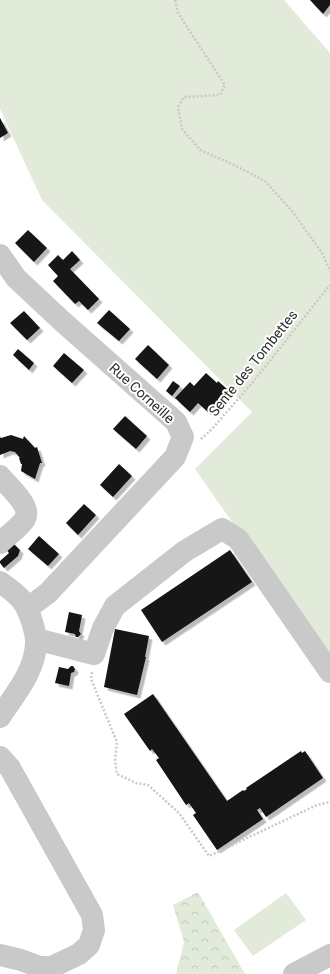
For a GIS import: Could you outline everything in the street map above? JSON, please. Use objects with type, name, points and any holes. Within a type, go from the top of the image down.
[{"type":"street","name":"Rue Corneille","points":[[0,255],[16,278],[63,322],[176,422],[183,437],[175,457],[48,593],[28,608]]},
{"type":"street","points":[[0,476],[22,501],[27,513],[24,520],[0,543]]},
{"type":"street","points":[[36,639],[94,654],[104,628],[115,606],[185,551],[222,530],[238,539],[330,672]]},
{"type":"street","points":[[0,582],[17,594],[28,608],[36,639],[35,655],[30,671],[0,717]]},
{"type":"street","points":[[0,758],[10,768],[92,915],[94,930],[89,945],[79,954],[52,967],[40,967],[21,960],[0,956]]},
{"type":"street","points":[[294,974],[330,954]]},
{"type":"path","points":[[175,0],[178,14],[225,85],[220,95],[184,97],[178,107],[182,129],[200,150],[265,181],[292,211],[322,253],[330,270]]},
{"type":"path","name":"Sente des Tombettes","points":[[183,437],[202,439],[211,430],[253,382],[330,285]]},
{"type":"path","points":[[94,654],[92,679],[117,742],[115,760],[117,774],[136,783],[148,785],[179,813],[209,856],[318,805],[330,802]]},
{"type":"green space","points":[[0,0],[284,0],[330,53],[330,662],[195,469],[252,412],[42,200],[0,109]]},
{"type":"green space","points":[[198,892],[245,974],[176,974],[184,942],[173,905]]},
{"type":"green space","points":[[286,893],[306,920],[253,956],[234,930]]},
{"type":"building","points":[[310,0],[330,0],[330,5],[323,14]]},
{"type":"building","points":[[0,118],[8,133],[0,138]]},
{"type":"building","points":[[28,230],[47,248],[34,262],[15,243]]},
{"type":"building","points":[[72,251],[80,260],[70,269],[99,299],[88,310],[79,301],[75,304],[53,281],[58,276],[48,265],[58,255],[63,260]]},
{"type":"building","points":[[109,310],[130,329],[119,341],[97,323]]},
{"type":"building","points":[[24,311],[40,328],[27,340],[10,323]]},
{"type":"building","points":[[148,345],[169,365],[157,379],[135,359]]},
{"type":"building","points":[[18,349],[34,363],[29,370],[13,355]]},
{"type":"building","points":[[64,353],[84,370],[72,383],[53,366]]},
{"type":"building","points":[[206,373],[228,390],[208,412],[198,403],[190,412],[175,398],[190,382],[194,386]]},
{"type":"building","points":[[173,381],[180,386],[172,396],[166,391]]},
{"type":"building","points":[[125,416],[147,436],[136,449],[113,429]]},
{"type":"building","points":[[11,435],[23,439],[24,436],[35,448],[37,447],[42,463],[40,463],[35,479],[21,471],[22,464],[20,458],[15,452],[10,451],[0,455],[0,437]]},
{"type":"building","points":[[119,464],[132,476],[113,497],[100,485]]},
{"type":"building","points":[[84,504],[96,515],[78,535],[66,523]]},
{"type":"building","points":[[39,536],[59,554],[48,566],[28,549]]},
{"type":"building","points":[[11,541],[20,550],[18,556],[4,568],[0,561],[9,553],[4,547]]},
{"type":"building","points":[[230,550],[252,582],[162,642],[141,610]]},
{"type":"building","points":[[69,612],[82,615],[79,631],[81,634],[78,637],[76,637],[75,634],[65,632]]},
{"type":"building","points":[[115,629],[149,636],[146,657],[137,695],[104,687]]},
{"type":"building","points":[[71,666],[75,669],[74,672],[71,673],[69,686],[55,683],[59,667],[68,669]]},
{"type":"building","points":[[153,694],[227,801],[243,790],[244,791],[247,789],[246,788],[301,751],[302,753],[305,751],[323,778],[266,817],[260,808],[257,810],[263,819],[217,850],[193,815],[196,813],[189,803],[186,805],[156,760],[159,758],[152,749],[150,751],[124,714]]}]
